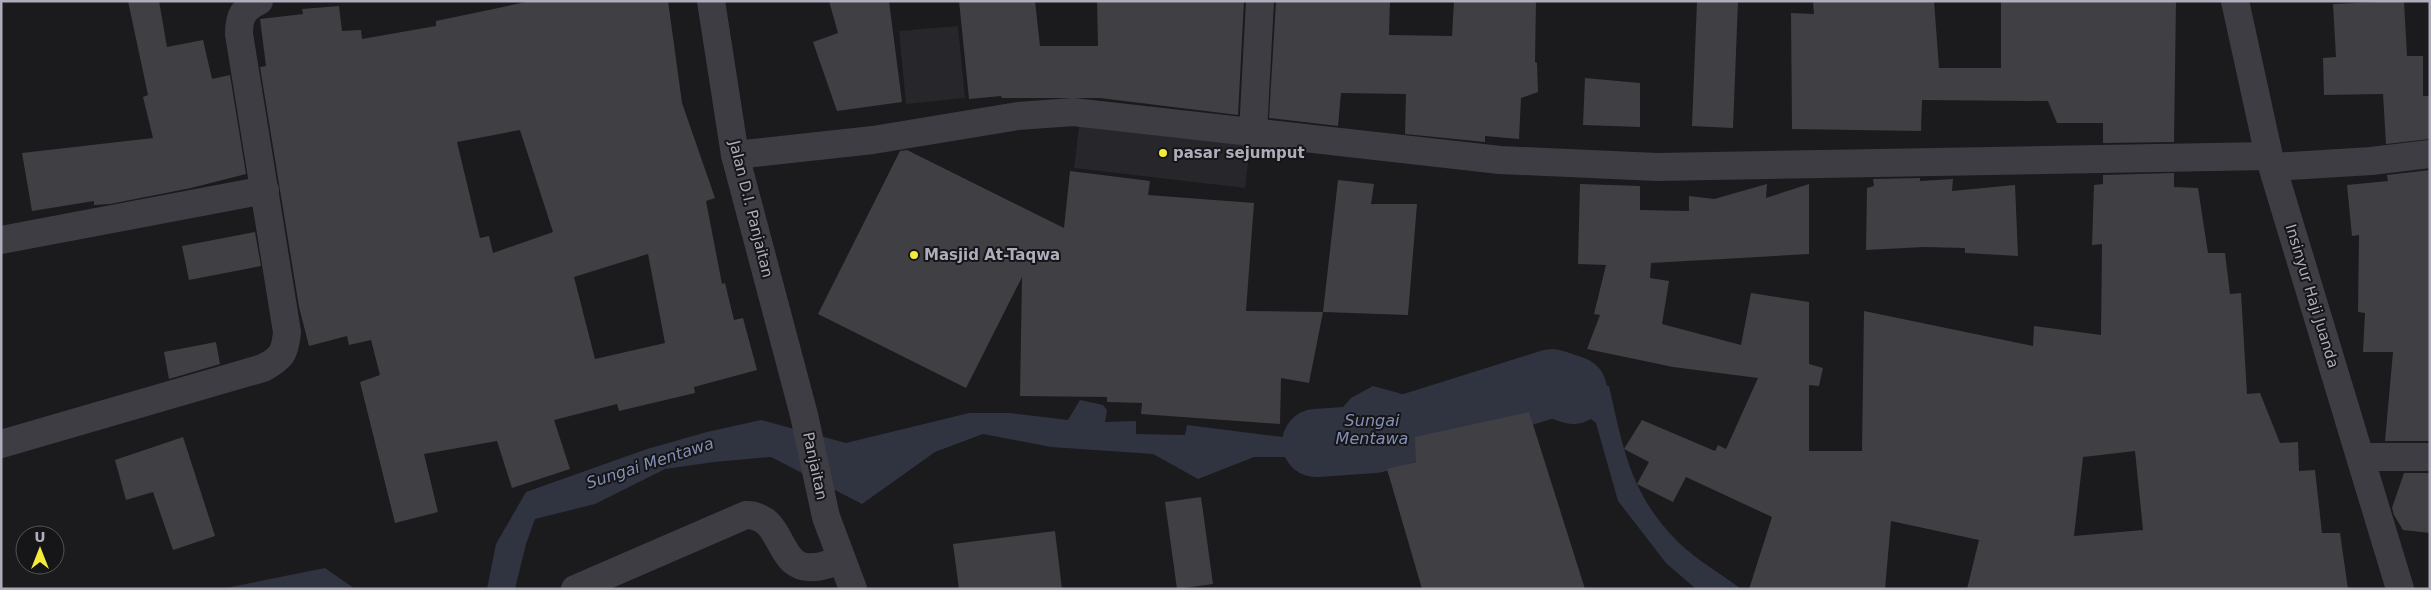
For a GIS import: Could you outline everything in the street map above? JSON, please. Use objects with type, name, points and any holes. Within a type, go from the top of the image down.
[{"type":"street","points":[[1,444],[263,368],[278,359],[286,347],[287,332],[239,20],[246,8],[259,1]]},
{"type":"street","name":"Jalan D.I. Panjaitan","points":[[711,1],[735,155],[804,415]]},
{"type":"street","points":[[1253,133],[1260,1]]},
{"type":"street","name":"Insinyur Haji Juanda","points":[[2235,1],[2271,162],[2400,589]]},
{"type":"street","points":[[735,155],[873,140],[1046,113],[1098,114],[1500,160],[1657,167],[2371,161],[2430,154]]},
{"type":"street","points":[[1,240],[265,190]]},
{"type":"street","name":"Panjaitan","points":[[804,415],[826,518],[853,589]]},
{"type":"street","points":[[2361,457],[2430,457]]},
{"type":"street","points":[[575,589],[746,515],[760,516],[767,521],[791,561],[815,568],[842,560]]},
{"type":"shaded area","points":[[958,26],[965,98],[906,104],[899,31]]},
{"type":"shaded area","name":"pasar sejumput","points":[[1080,119],[1251,138],[1245,188],[1074,168]]},
{"type":"water","points":[[1538,368],[1609,386],[1624,450],[1639,487],[1649,505],[1661,523],[1684,548],[1741,589],[1696,589],[1666,563],[1618,501],[1596,423],[1564,398],[1527,398],[1483,417],[1486,381]]},
{"type":"water","name":"Sungai Mentawa","points":[[1373,386],[1406,395],[1409,458],[1381,463],[1381,471],[1349,469],[1324,457],[1254,457],[1198,479],[1153,454],[1051,447],[983,434],[935,452],[862,504],[771,457],[714,462],[665,469],[595,504],[535,519],[526,544],[515,589],[487,589],[496,544],[526,492],[647,449],[707,432],[761,420],[846,443],[969,413],[1010,413],[1068,420],[1080,400],[1103,405],[1107,410],[1105,422],[1136,421],[1136,434],[1185,435],[1187,425],[1283,437],[1326,427],[1351,398]]},
{"type":"water","points":[[325,568],[355,589],[221,589]]},
{"type":"building","points":[[128,1],[159,1],[167,47],[203,40],[212,79],[230,75],[246,174],[191,188],[110,204],[94,205],[94,201],[32,211],[22,153],[153,138],[143,97],[148,95]]},
{"type":"building","points":[[531,1],[668,1],[682,103],[715,198],[706,201],[722,284],[725,283],[734,320],[743,318],[757,370],[694,387],[695,393],[619,411],[617,404],[554,420],[570,469],[512,488],[497,441],[424,454],[438,512],[395,523],[360,382],[380,375],[371,340],[349,345],[347,336],[309,346],[299,307],[260,67],[266,66],[260,19],[303,14],[302,9],[339,6],[342,31],[361,30],[362,39],[436,26],[436,21]],"holes":[[[520,130],[553,232],[493,253],[489,236],[480,238],[457,142]],[[648,254],[665,343],[595,359],[574,277]]]},
{"type":"building","points":[[829,1],[889,1],[902,102],[837,111],[813,42],[838,33]]},
{"type":"building","points":[[959,1],[1035,1],[1040,46],[1098,46],[1097,1],[1244,1],[1238,115],[1100,98],[1002,98],[1001,96],[969,99]]},
{"type":"building","points":[[1276,1],[1390,1],[1389,35],[1452,36],[1454,1],[1536,1],[1535,62],[1537,63],[1538,92],[1521,98],[1519,139],[1485,136],[1485,142],[1405,134],[1406,94],[1341,93],[1338,126],[1269,118]]},
{"type":"building","points":[[1697,1],[1738,1],[1733,128],[1692,126]]},
{"type":"building","points":[[1813,1],[1934,1],[1939,68],[2001,68],[2001,1],[2176,1],[2174,142],[2103,143],[2103,123],[2057,123],[2048,101],[1922,100],[1921,131],[1792,129],[1791,13],[1814,14]]},
{"type":"building","points":[[2404,1],[2407,56],[2423,56],[2423,96],[2430,96],[2430,139],[2386,144],[2383,94],[2324,95],[2323,58],[2336,57],[2333,4]]},
{"type":"building","points":[[1585,78],[1640,83],[1640,127],[1583,125]]},
{"type":"building","points":[[907,150],[1064,228],[1070,171],[1150,181],[1148,195],[1254,203],[1246,311],[1323,312],[1309,383],[1281,378],[1280,424],[1141,414],[1142,403],[1107,402],[1107,397],[1020,396],[1022,277],[966,388],[818,314],[900,151]]},
{"type":"building","points":[[2430,170],[2430,441],[2385,441],[2393,352],[2363,352],[2365,313],[2358,312],[2359,235],[2352,236],[2347,185],[2388,181],[2387,175]]},
{"type":"building","points":[[2174,173],[2174,187],[2198,188],[2208,253],[2225,253],[2230,294],[2241,293],[2247,394],[2260,393],[2280,443],[2298,442],[2299,471],[2315,470],[2322,533],[2340,533],[2348,589],[1967,589],[1979,540],[1891,521],[1885,589],[1749,589],[1772,517],[1686,477],[1673,502],[1637,484],[1649,462],[1624,449],[1642,420],[1715,451],[1718,445],[1726,449],[1758,378],[1673,367],[1587,349],[1600,315],[1594,314],[1606,265],[1578,264],[1580,184],[1640,186],[1640,210],[1689,211],[1689,196],[1714,199],[1767,184],[1766,198],[1809,184],[1809,254],[1651,263],[1650,278],[1669,281],[1662,324],[1741,345],[1751,293],[1809,302],[1809,364],[1823,368],[1819,386],[1809,385],[1809,451],[1862,451],[1864,311],[2033,346],[2034,326],[2101,335],[2102,244],[2092,245],[2094,185],[2103,184],[2103,175]],"holes":[[[2135,451],[2143,530],[2074,536],[2083,457]]]},
{"type":"building","points":[[1920,178],[1920,181],[1953,179],[1952,191],[2015,185],[2018,256],[1965,253],[1965,248],[1924,247],[1866,250],[1867,188],[1874,186],[1873,179]]},
{"type":"building","points":[[1338,180],[1374,184],[1371,204],[1417,204],[1408,315],[1323,312]]},
{"type":"building","points":[[255,232],[261,266],[189,280],[182,246]]},
{"type":"building","points":[[216,342],[220,364],[169,379],[164,352]]},
{"type":"building","points":[[1529,412],[1585,589],[1422,589],[1387,469],[1416,462],[1415,437]]},
{"type":"building","points":[[183,437],[215,536],[173,550],[153,492],[126,500],[115,460]]},
{"type":"building","points":[[2404,473],[2430,473],[2430,533],[2403,530],[2394,515],[2392,508]]},
{"type":"building","points":[[1201,497],[1213,584],[1177,589],[1165,502]]},
{"type":"building","points":[[1055,531],[1062,589],[959,589],[953,544]]},
{"type":"waterway","name":"Sungai Mentawa","points":[[1316,443],[1374,439],[1552,383],[1573,390]]},
{"type":"place","name":"pasar sejumput","points":[[1163,153]]},
{"type":"place","name":"Masjid At-Taqwa","points":[[914,255]]}]
